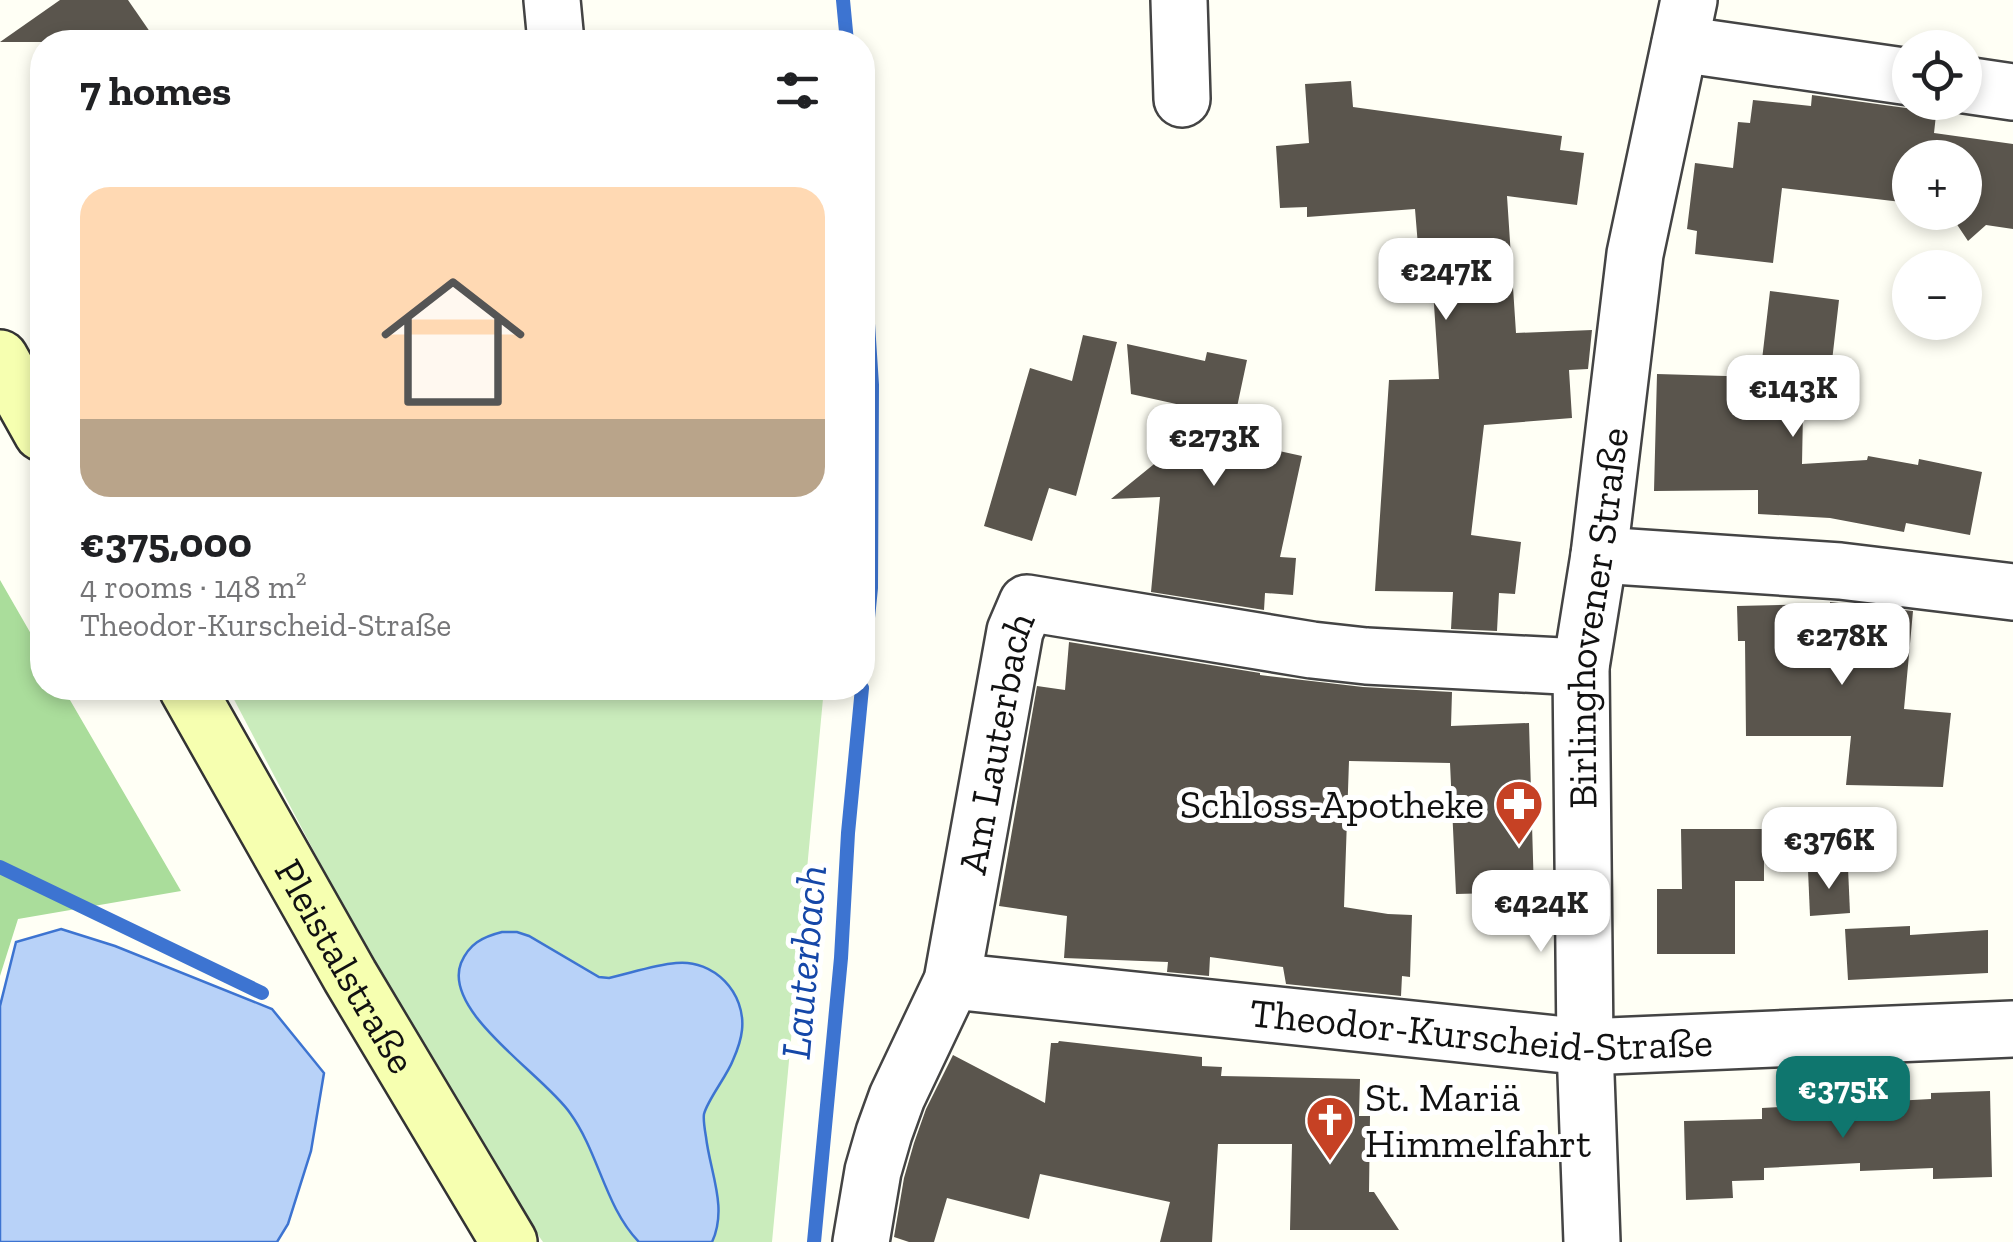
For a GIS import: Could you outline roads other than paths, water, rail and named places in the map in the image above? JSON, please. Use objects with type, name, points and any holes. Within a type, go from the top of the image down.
[{"type":"main road","points":[[0,358],[30,412]]},
{"type":"main road","name":"Pleistalstraße","points":[[194,700],[360,993],[509,1242]]},
{"type":"street","points":[[552,0],[555,30]]},
{"type":"street","points":[[1179,0],[1182,99]]},
{"type":"street","points":[[1685,22],[1892,73]]},
{"type":"street","name":"Birlinghovener Straße","points":[[1592,1242],[1585,1046],[1581,666],[1599,555],[1635,254],[1685,22]]},
{"type":"street","points":[[1982,87],[2013,92]]},
{"type":"street","points":[[1599,555],[1840,571],[2013,592]]},
{"type":"street","name":"Am Lauterbach","points":[[861,1242],[873,1172],[896,1097],[952,982],[1014,632],[1027,603],[1312,650],[1581,666]]},
{"type":"street","name":"Theodor-Kurscheid-Straße","points":[[952,982],[1585,1046],[2013,1028]]},
{"type":"water","points":[[61,929],[115,946],[272,1009],[324,1073],[311,1151],[288,1224],[277,1242],[0,1242],[0,1006],[16,942]]},
{"type":"water","points":[[502,932],[529,936],[599,977],[690,963],[715,973],[733,991],[742,1016],[741,1038],[704,1116],[718,1203],[712,1242],[639,1242],[618,1213],[570,1113],[480,1022],[466,1002],[459,982],[464,956],[477,942]]},
{"type":"waterway","name":"Lauterbach","points":[[843,0],[846,30]]},
{"type":"waterway","name":"Lauterbach","points":[[814,1242],[861,700]]},
{"type":"waterway","points":[[0,867],[262,993]]},
{"type":"place","name":"Schloss-Apotheke","points":[[1519,846]]},
{"type":"place","name":"St. Mariä Himmelfahrt","points":[[1330,1162]]}]
